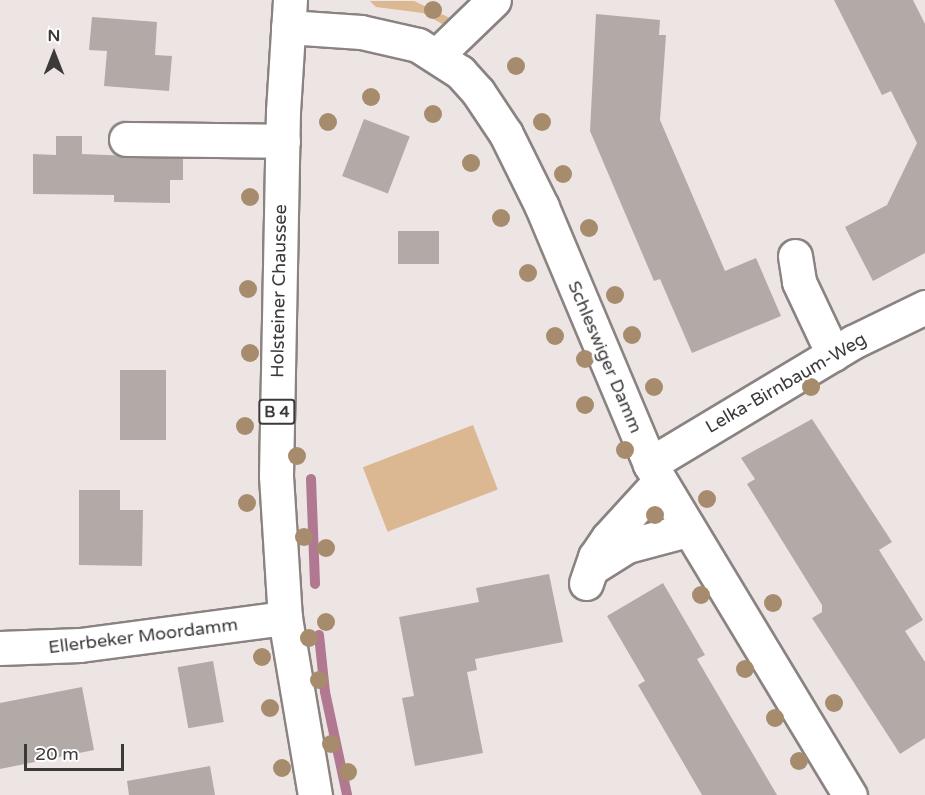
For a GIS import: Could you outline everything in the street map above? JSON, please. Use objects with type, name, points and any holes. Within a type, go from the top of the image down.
[{"type":"street","points":[[437,55],[494,0]]},
{"type":"street","name":"Schleswiger Damm","points":[[289,14],[383,35],[437,55],[478,92],[506,134],[542,207],[655,473],[687,530],[850,795]]},
{"type":"street","name":"Holsteiner Chaussee","points":[[289,14],[282,141],[276,476],[285,618],[315,795]]},
{"type":"street","points":[[126,140],[282,141]]},
{"type":"street","name":"Lelka-Birnbaum-Weg","points":[[687,530],[627,546],[589,576],[608,538],[655,473],[843,348],[925,307]]},
{"type":"street","name":"Ellerbeker Moordamm","points":[[0,648],[80,645],[285,618]]},
{"type":"shaded area","points":[[370,1],[414,1],[452,19],[444,25],[423,13],[376,7]]},
{"type":"shaded area","points":[[473,425],[498,489],[388,532],[363,467]]},
{"type":"building","points":[[834,0],[913,0],[925,24],[925,253],[873,281],[845,227],[887,205],[917,143],[891,91],[882,95]]},
{"type":"building","points":[[596,14],[660,20],[659,35],[666,35],[660,120],[725,271],[756,258],[781,316],[692,353],[660,279],[654,281],[590,131]]},
{"type":"building","points":[[92,17],[157,22],[155,55],[172,56],[169,91],[104,86],[107,51],[89,50]]},
{"type":"building","points":[[364,119],[410,137],[388,194],[342,176]]},
{"type":"building","points":[[56,136],[82,136],[82,154],[183,158],[183,180],[170,180],[170,203],[114,202],[114,195],[33,194],[33,154],[56,155]]},
{"type":"building","points":[[398,231],[439,231],[439,264],[398,264]]},
{"type":"building","points":[[120,370],[166,370],[166,440],[120,440]]},
{"type":"building","points":[[812,419],[892,542],[879,550],[923,620],[905,631],[925,662],[925,738],[900,754],[812,618],[822,612],[822,605],[747,484],[755,479],[741,458]]},
{"type":"building","points":[[79,490],[120,490],[120,510],[143,510],[142,566],[79,565]]},
{"type":"building","points":[[549,574],[563,642],[475,659],[477,670],[467,672],[483,753],[415,766],[402,698],[414,696],[399,617],[479,602],[476,588]]},
{"type":"building","points":[[663,583],[705,655],[697,659],[777,795],[702,795],[638,685],[645,681],[607,616]]},
{"type":"building","points":[[213,661],[224,722],[188,728],[178,667]]},
{"type":"building","points":[[82,687],[94,750],[0,769],[0,703]]},
{"type":"building","points":[[210,766],[215,795],[129,795],[127,781]]},
{"type":"waterway","points":[[311,479],[315,584]]},
{"type":"waterway","points":[[319,635],[325,692],[347,795]]}]
